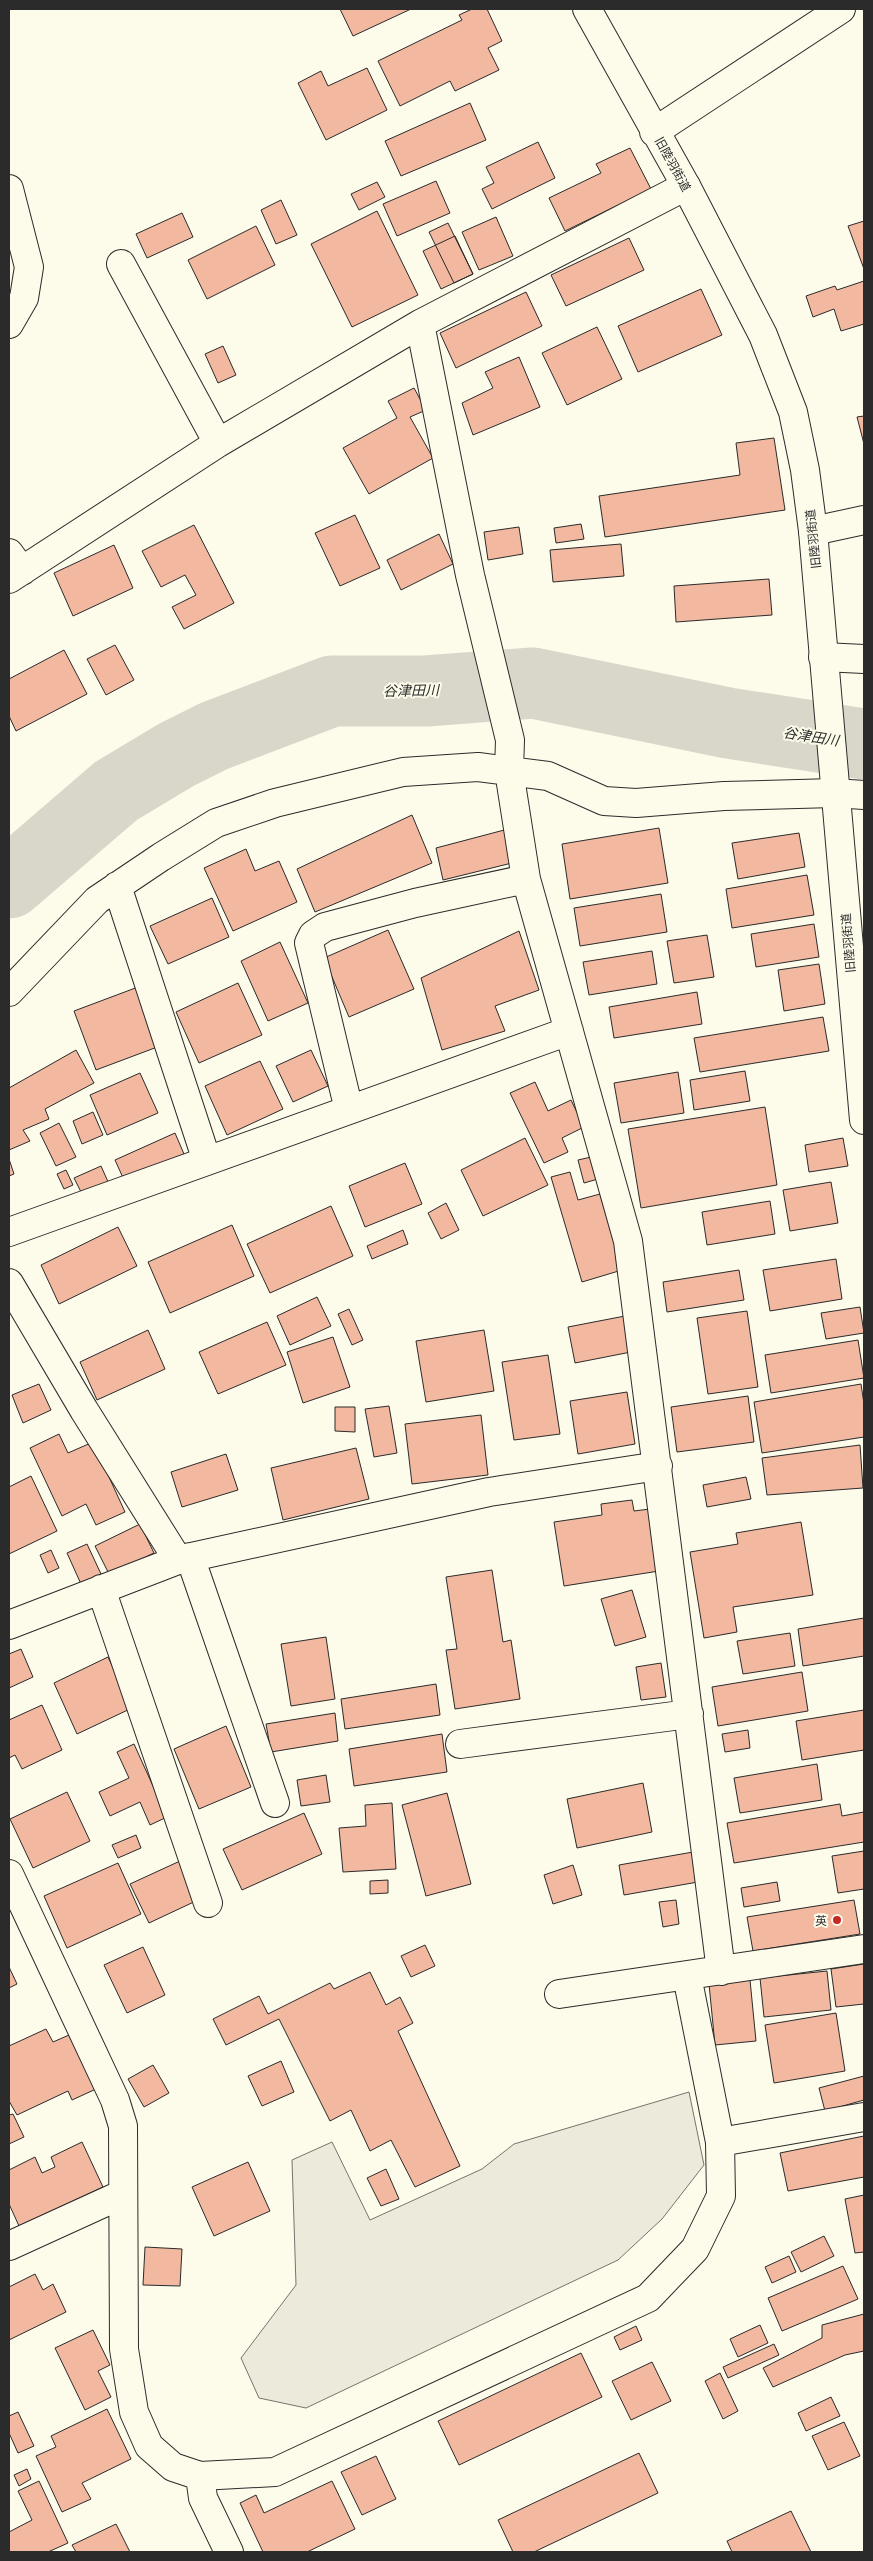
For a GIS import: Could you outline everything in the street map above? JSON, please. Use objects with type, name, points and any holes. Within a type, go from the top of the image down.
[{"type":"street","name":"旧陸羽街道","points":[[587,9],[654,132],[686,186],[763,335],[793,412],[805,470],[813,531],[864,1120]]},
{"type":"street","points":[[654,132],[841,9]]},
{"type":"street","points":[[13,568],[218,443],[420,324],[686,186]]},
{"type":"street","points":[[9,190],[29,267],[24,298],[9,324]]},
{"type":"street","points":[[120,264],[218,443]]},
{"type":"street","points":[[420,324],[470,575],[510,740],[509,771],[526,879],[628,1241],[721,1971]]},
{"type":"street","points":[[813,531],[864,520]]},
{"type":"street","points":[[824,667],[864,660]]},
{"type":"street","points":[[9,992],[97,900],[161,856],[216,823],[275,803],[403,772],[478,767],[548,776],[604,801],[612,802],[636,803],[724,796],[834,782],[864,795]]},
{"type":"street","points":[[349,1110],[309,943],[313,935],[325,927],[526,879]]},
{"type":"street","points":[[117,886],[208,1161]]},
{"type":"street","points":[[9,1232],[569,1031]]},
{"type":"street","points":[[9,1283],[84,1410],[184,1559],[275,1803]]},
{"type":"street","points":[[9,1625],[184,1559],[489,1492],[658,1466]]},
{"type":"street","points":[[101,1590],[208,1903]]},
{"type":"street","points":[[460,1744],[689,1714]]},
{"type":"street","points":[[11,1884],[115,2100],[123,2126],[124,2349],[134,2412],[149,2446],[173,2466],[200,2476],[275,2472],[648,2298],[695,2249],[721,2196],[720,2142],[687,1976]]},
{"type":"street","points":[[559,1994],[864,1949]]},
{"type":"street","points":[[720,2142],[864,2117]]},
{"type":"street","points":[[9,2246],[123,2194]]},
{"type":"street","points":[[200,2476],[203,2498],[229,2552]]},
{"type":"shaded area","points":[[689,2092],[704,2165],[662,2219],[618,2260],[306,2408],[259,2398],[241,2358],[296,2285],[292,2160],[332,2142],[370,2220],[482,2169],[514,2144]]},
{"type":"building","points":[[340,9],[411,9],[353,36]]},
{"type":"building","points":[[472,9],[487,9],[502,41],[488,48],[499,70],[455,91],[450,81],[400,106],[378,61],[462,20],[459,15]]},
{"type":"building","points":[[367,68],[387,110],[326,140],[298,83],[321,71],[328,86]]},
{"type":"building","points":[[470,103],[486,140],[401,176],[385,141]]},
{"type":"building","points":[[538,142],[555,178],[492,209],[482,189],[494,183],[486,167]]},
{"type":"building","points":[[630,148],[651,189],[565,231],[549,198],[601,173],[596,164]]},
{"type":"building","points":[[436,181],[450,213],[397,236],[383,204]]},
{"type":"building","points":[[377,182],[385,197],[359,210],[351,194]]},
{"type":"building","points":[[281,200],[297,235],[276,244],[261,210]]},
{"type":"building","points":[[377,211],[418,295],[352,327],[311,244]]},
{"type":"building","points":[[182,213],[193,237],[147,258],[136,234]]},
{"type":"building","points":[[496,217],[513,256],[479,270],[462,232]]},
{"type":"building","points":[[864,221],[864,269],[848,226]]},
{"type":"building","points":[[448,223],[473,274],[454,283],[429,232]]},
{"type":"building","points":[[256,226],[275,265],[207,299],[188,260]]},
{"type":"building","points":[[455,236],[473,274],[441,289],[423,251]]},
{"type":"building","points":[[629,238],[644,270],[566,306],[551,275]]},
{"type":"building","points":[[864,281],[864,324],[841,331],[834,309],[813,317],[806,296],[835,286],[837,290]]},
{"type":"building","points":[[701,289],[722,335],[638,372],[618,326]]},
{"type":"building","points":[[526,292],[542,326],[456,368],[440,333]]},
{"type":"building","points":[[597,327],[622,379],[567,405],[542,353]]},
{"type":"building","points":[[223,346],[236,375],[218,383],[205,354]]},
{"type":"building","points":[[519,357],[540,407],[473,435],[462,403],[493,388],[485,372]]},
{"type":"building","points":[[414,388],[426,410],[410,417],[433,458],[369,494],[343,448],[397,418],[388,401]]},
{"type":"building","points":[[864,416],[864,444],[857,417]]},
{"type":"building","points":[[774,438],[785,510],[605,537],[599,496],[740,475],[736,443]]},
{"type":"building","points":[[355,515],[380,568],[340,586],[315,533]]},
{"type":"building","points":[[581,524],[584,539],[556,543],[554,528]]},
{"type":"building","points":[[194,525],[234,603],[184,629],[172,607],[196,595],[185,575],[161,587],[142,551]]},
{"type":"building","points":[[519,527],[523,554],[488,560],[484,532]]},
{"type":"building","points":[[439,534],[453,564],[401,590],[387,560]]},
{"type":"building","points":[[621,544],[624,576],[553,582],[550,550]]},
{"type":"building","points":[[114,545],[133,588],[73,616],[54,573]]},
{"type":"building","points":[[769,579],[772,615],[676,622],[674,586]]},
{"type":"building","points":[[115,645],[134,680],[106,695],[87,659]]},
{"type":"building","points":[[64,650],[87,694],[16,731],[9,716],[9,679]]},
{"type":"building","points":[[412,815],[432,863],[315,912],[297,869]]},
{"type":"building","points":[[659,828],[668,883],[570,899],[562,844]]},
{"type":"building","points":[[508,829],[516,862],[443,880],[436,848]]},
{"type":"building","points":[[799,833],[805,867],[738,879],[732,843]]},
{"type":"building","points":[[246,849],[255,871],[279,861],[297,902],[233,931],[204,868]]},
{"type":"building","points":[[807,875],[814,915],[732,928],[726,889]]},
{"type":"building","points":[[661,894],[667,932],[580,946],[574,908]]},
{"type":"building","points":[[212,898],[229,937],[168,964],[150,926]]},
{"type":"building","points":[[814,924],[819,957],[756,967],[751,934]]},
{"type":"building","points":[[388,930],[414,989],[349,1017],[324,958]]},
{"type":"building","points":[[519,931],[539,990],[495,1006],[505,1031],[442,1050],[421,978]]},
{"type":"building","points":[[707,935],[714,977],[674,983],[667,941]]},
{"type":"building","points":[[280,942],[308,1003],[268,1021],[241,961]]},
{"type":"building","points":[[652,951],[657,984],[589,995],[583,962]]},
{"type":"building","points":[[819,964],[825,1004],[784,1011],[778,970]]},
{"type":"building","points":[[238,983],[262,1035],[199,1063],[176,1012]]},
{"type":"building","points":[[138,987],[160,1046],[96,1070],[74,1011]]},
{"type":"building","points":[[697,992],[702,1024],[614,1038],[609,1007]]},
{"type":"building","points":[[823,1017],[829,1051],[700,1072],[694,1038]]},
{"type":"building","points":[[76,1050],[94,1083],[45,1109],[49,1119],[23,1130],[30,1141],[9,1150],[9,1088]]},
{"type":"building","points":[[311,1050],[328,1086],[293,1102],[276,1066]]},
{"type":"building","points":[[260,1061],[283,1109],[227,1135],[205,1086]]},
{"type":"building","points":[[745,1071],[750,1101],[694,1110],[690,1080]]},
{"type":"building","points":[[678,1072],[684,1113],[621,1123],[614,1083]]},
{"type":"building","points":[[140,1073],[158,1113],[107,1135],[90,1095]]},
{"type":"building","points":[[535,1082],[548,1111],[571,1100],[584,1127],[562,1138],[568,1152],[544,1163],[510,1093]]},
{"type":"building","points":[[765,1107],[777,1185],[641,1208],[628,1129]]},
{"type":"building","points":[[93,1112],[103,1135],[82,1144],[73,1121]]},
{"type":"building","points":[[59,1123],[76,1157],[56,1166],[40,1133]]},
{"type":"building","points":[[175,1133],[184,1154],[124,1180],[115,1160]]},
{"type":"building","points":[[525,1138],[548,1185],[483,1216],[461,1170]]},
{"type":"building","points":[[843,1138],[848,1166],[809,1172],[805,1145]]},
{"type":"building","points":[[591,1157],[598,1179],[584,1183],[578,1160]]},
{"type":"building","points":[[9,1159],[14,1174],[9,1176]]},
{"type":"building","points":[[405,1163],[422,1204],[365,1227],[349,1186]]},
{"type":"building","points":[[101,1166],[109,1184],[83,1196],[74,1178]]},
{"type":"building","points":[[66,1170],[73,1185],[64,1189],[57,1174]]},
{"type":"building","points":[[570,1172],[578,1200],[600,1194],[622,1270],[582,1282],[551,1177]]},
{"type":"building","points":[[831,1182],[838,1223],[790,1231],[783,1190]]},
{"type":"building","points":[[770,1201],[775,1234],[707,1245],[702,1212]]},
{"type":"building","points":[[446,1203],[459,1230],[441,1239],[428,1213]]},
{"type":"building","points":[[331,1206],[353,1256],[270,1293],[247,1244]]},
{"type":"building","points":[[232,1225],[254,1276],[170,1313],[148,1262]]},
{"type":"building","points":[[118,1227],[137,1266],[59,1304],[41,1265]]},
{"type":"building","points":[[403,1230],[408,1244],[372,1259],[367,1246]]},
{"type":"building","points":[[836,1259],[842,1299],[770,1311],[763,1270]]},
{"type":"building","points":[[739,1270],[744,1300],[667,1312],[663,1282]]},
{"type":"building","points":[[317,1297],[331,1326],[290,1345],[277,1316]]},
{"type":"building","points":[[860,1307],[864,1333],[826,1339],[821,1313]]},
{"type":"building","points":[[349,1309],[363,1340],[352,1345],[338,1314]]},
{"type":"building","points":[[747,1311],[758,1387],[708,1394],[697,1318]]},
{"type":"building","points":[[625,1316],[631,1352],[575,1363],[568,1327]]},
{"type":"building","points":[[267,1322],[286,1365],[218,1394],[199,1352]]},
{"type":"building","points":[[148,1330],[165,1369],[97,1400],[80,1362]]},
{"type":"building","points":[[484,1330],[494,1391],[426,1402],[416,1341]]},
{"type":"building","points":[[333,1337],[350,1387],[303,1403],[287,1352]]},
{"type":"building","points":[[858,1340],[864,1378],[771,1393],[765,1355]]},
{"type":"building","points":[[548,1355],[560,1434],[514,1440],[502,1362]]},
{"type":"building","points":[[39,1384],[51,1410],[23,1423],[12,1395]]},
{"type":"building","points":[[861,1384],[864,1404],[864,1437],[762,1453],[754,1402]]},
{"type":"building","points":[[627,1392],[635,1444],[578,1454],[570,1401]]},
{"type":"building","points":[[748,1396],[754,1442],[677,1452],[671,1407]]},
{"type":"building","points":[[389,1406],[397,1453],[374,1457],[365,1409]]},
{"type":"building","points":[[335,1407],[355,1407],[355,1432],[335,1431]]},
{"type":"building","points":[[481,1415],[488,1475],[412,1484],[405,1424]]},
{"type":"building","points":[[59,1434],[68,1453],[93,1442],[125,1512],[96,1525],[86,1504],[62,1516],[30,1448]]},
{"type":"building","points":[[860,1445],[863,1488],[767,1495],[762,1458]]},
{"type":"building","points":[[356,1448],[369,1499],[283,1520],[271,1468]]},
{"type":"building","points":[[226,1454],[238,1490],[182,1507],[171,1472]]},
{"type":"building","points":[[31,1476],[57,1531],[9,1554],[9,1487]]},
{"type":"building","points":[[746,1477],[751,1499],[707,1507],[703,1485]]},
{"type":"building","points":[[632,1500],[634,1511],[650,1509],[659,1571],[564,1586],[554,1522],[602,1515],[601,1504]]},
{"type":"building","points":[[801,1522],[813,1595],[733,1607],[737,1632],[704,1638],[690,1552],[738,1544],[736,1533]]},
{"type":"building","points":[[140,1524],[154,1553],[109,1574],[95,1546]]},
{"type":"building","points":[[87,1544],[101,1574],[81,1584],[67,1553]]},
{"type":"building","points":[[51,1550],[59,1568],[48,1573],[40,1555]]},
{"type":"building","points":[[492,1570],[503,1642],[511,1640],[520,1699],[455,1709],[446,1650],[457,1649],[446,1577]]},
{"type":"building","points":[[632,1590],[646,1637],[615,1646],[601,1599]]},
{"type":"building","points":[[864,1618],[864,1656],[803,1666],[798,1629]]},
{"type":"building","points":[[790,1633],[795,1666],[743,1674],[737,1641]]},
{"type":"building","points":[[326,1637],[335,1699],[291,1706],[281,1644]]},
{"type":"building","points":[[21,1649],[33,1677],[9,1688],[9,1654]]},
{"type":"building","points":[[108,1657],[132,1708],[77,1734],[54,1683]]},
{"type":"building","points":[[661,1663],[666,1697],[641,1700],[636,1667]]},
{"type":"building","points":[[802,1672],[808,1711],[718,1726],[712,1687]]},
{"type":"building","points":[[436,1684],[440,1715],[345,1729],[341,1699]]},
{"type":"building","points":[[42,1705],[62,1750],[22,1769],[15,1755],[9,1758],[9,1720]]},
{"type":"building","points":[[864,1710],[864,1750],[802,1760],[796,1721]]},
{"type":"building","points":[[335,1713],[338,1741],[271,1752],[266,1724]]},
{"type":"building","points":[[226,1726],[251,1787],[199,1809],[174,1749]]},
{"type":"building","points":[[748,1730],[750,1748],[725,1752],[722,1734]]},
{"type":"building","points":[[442,1734],[447,1772],[354,1786],[349,1749]]},
{"type":"building","points":[[134,1744],[167,1817],[150,1825],[140,1802],[110,1816],[99,1792],[129,1778],[117,1752]]},
{"type":"building","points":[[817,1764],[822,1800],[740,1813],[734,1778]]},
{"type":"building","points":[[326,1775],[330,1802],[301,1806],[297,1780]]},
{"type":"building","points":[[643,1783],[652,1832],[577,1848],[567,1799]]},
{"type":"building","points":[[67,1792],[90,1841],[33,1868],[10,1819]]},
{"type":"building","points":[[447,1793],[471,1884],[426,1896],[402,1805]]},
{"type":"building","points":[[392,1803],[396,1869],[343,1872],[339,1828],[366,1826],[365,1805]]},
{"type":"building","points":[[840,1804],[842,1816],[864,1812],[864,1842],[734,1863],[727,1823]]},
{"type":"building","points":[[304,1813],[322,1854],[242,1890],[223,1849]]},
{"type":"building","points":[[136,1835],[141,1848],[118,1858],[112,1845]]},
{"type":"building","points":[[864,1851],[864,1889],[838,1893],[832,1856]]},
{"type":"building","points":[[693,1852],[698,1882],[624,1895],[619,1865]]},
{"type":"building","points":[[180,1861],[198,1900],[149,1923],[130,1884]]},
{"type":"building","points":[[118,1863],[141,1914],[67,1948],[44,1896]]},
{"type":"building","points":[[573,1865],[582,1895],[553,1904],[544,1875]]},
{"type":"building","points":[[388,1880],[388,1893],[370,1894],[370,1881]]},
{"type":"building","points":[[777,1882],[780,1901],[744,1907],[741,1888]]},
{"type":"building","points":[[676,1900],[679,1924],[663,1927],[659,1902]]},
{"type":"building","points":[[854,1900],[860,1934],[753,1951],[747,1917]]},
{"type":"building","points":[[425,1945],[435,1966],[411,1977],[401,1956]]},
{"type":"building","points":[[143,1947],[165,1995],[127,2013],[104,1965]]},
{"type":"building","points":[[864,1964],[864,2004],[836,2007],[831,1969]]},
{"type":"building","points":[[9,1967],[17,1984],[9,1988]]},
{"type":"building","points":[[827,1971],[831,2010],[764,2017],[760,1978]]},
{"type":"building","points":[[370,1972],[386,2005],[400,1997],[413,2023],[398,2031],[460,2166],[415,2187],[391,2140],[370,2151],[351,2110],[330,2121],[279,2019],[226,2045],[213,2019],[259,1996],[268,2014],[330,1983],[334,1989]]},
{"type":"building","points":[[750,1980],[756,2041],[715,2045],[709,1984]]},
{"type":"building","points":[[836,2013],[845,2071],[774,2083],[765,2025]]},
{"type":"building","points":[[46,2029],[53,2042],[69,2035],[96,2089],[72,2100],[68,2091],[17,2115],[9,2101],[9,2046]]},
{"type":"building","points":[[281,2061],[294,2092],[262,2106],[248,2076]]},
{"type":"building","points":[[153,2065],[169,2093],[144,2107],[128,2079]]},
{"type":"building","points":[[864,2076],[864,2100],[825,2111],[819,2088]]},
{"type":"building","points":[[13,2114],[24,2137],[9,2144],[9,2115]]},
{"type":"building","points":[[864,2136],[864,2177],[788,2191],[780,2153]]},
{"type":"building","points":[[82,2142],[103,2187],[19,2226],[9,2204],[9,2170],[35,2157],[42,2173],[55,2167],[51,2157]]},
{"type":"building","points":[[248,2162],[270,2211],[214,2236],[192,2187]]},
{"type":"building","points":[[386,2169],[399,2199],[381,2206],[367,2178]]},
{"type":"building","points":[[864,2195],[864,2252],[855,2253],[845,2199]]},
{"type":"building","points":[[824,2236],[834,2256],[801,2272],[791,2252]]},
{"type":"building","points":[[145,2247],[182,2249],[180,2286],[143,2285]]},
{"type":"building","points":[[789,2256],[796,2272],[772,2283],[765,2267]]},
{"type":"building","points":[[843,2266],[858,2299],[782,2331],[768,2298]]},
{"type":"building","points":[[35,2274],[43,2290],[53,2284],[66,2312],[9,2340],[9,2287]]},
{"type":"building","points":[[864,2314],[864,2351],[845,2355],[773,2387],[763,2368],[822,2338],[822,2325]]},
{"type":"building","points":[[760,2325],[768,2343],[738,2357],[730,2339]]},
{"type":"building","points":[[636,2326],[642,2340],[620,2350],[614,2337]]},
{"type":"building","points":[[93,2330],[110,2365],[98,2371],[111,2397],[85,2410],[55,2348]]},
{"type":"building","points":[[774,2344],[779,2355],[728,2378],[723,2367]]},
{"type":"building","points":[[581,2353],[602,2397],[459,2465],[438,2421]]},
{"type":"building","points":[[652,2362],[671,2401],[631,2420],[612,2381]]},
{"type":"building","points":[[720,2373],[738,2411],[723,2419],[705,2381]]},
{"type":"building","points":[[831,2397],[840,2416],[806,2431],[798,2413]]},
{"type":"building","points":[[107,2409],[131,2459],[82,2483],[91,2499],[62,2512],[36,2456],[56,2447],[51,2436]]},
{"type":"building","points":[[18,2412],[34,2446],[18,2453],[9,2433],[9,2416]]},
{"type":"building","points":[[844,2422],[860,2456],[828,2470],[812,2436]]},
{"type":"building","points":[[639,2453],[658,2493],[534,2552],[513,2552],[498,2520]]},
{"type":"building","points":[[376,2456],[396,2499],[362,2515],[341,2472]]},
{"type":"building","points":[[27,2469],[31,2479],[19,2486],[14,2475]]},
{"type":"building","points":[[39,2481],[68,2543],[48,2552],[9,2552],[9,2532],[32,2520],[18,2491]]},
{"type":"building","points":[[332,2481],[355,2529],[307,2552],[263,2552],[240,2503],[256,2495],[264,2513]]},
{"type":"building","points":[[791,2511],[811,2552],[732,2552],[727,2541]]},
{"type":"building","points":[[116,2524],[130,2552],[76,2552],[72,2545]]},
{"type":"waterway","name":"谷津田川","points":[[9,883],[116,791],[176,755],[214,736],[332,691],[426,691],[533,683],[728,723],[864,744]]},
{"type":"place","name":"英","points":[[837,1920]]}]
